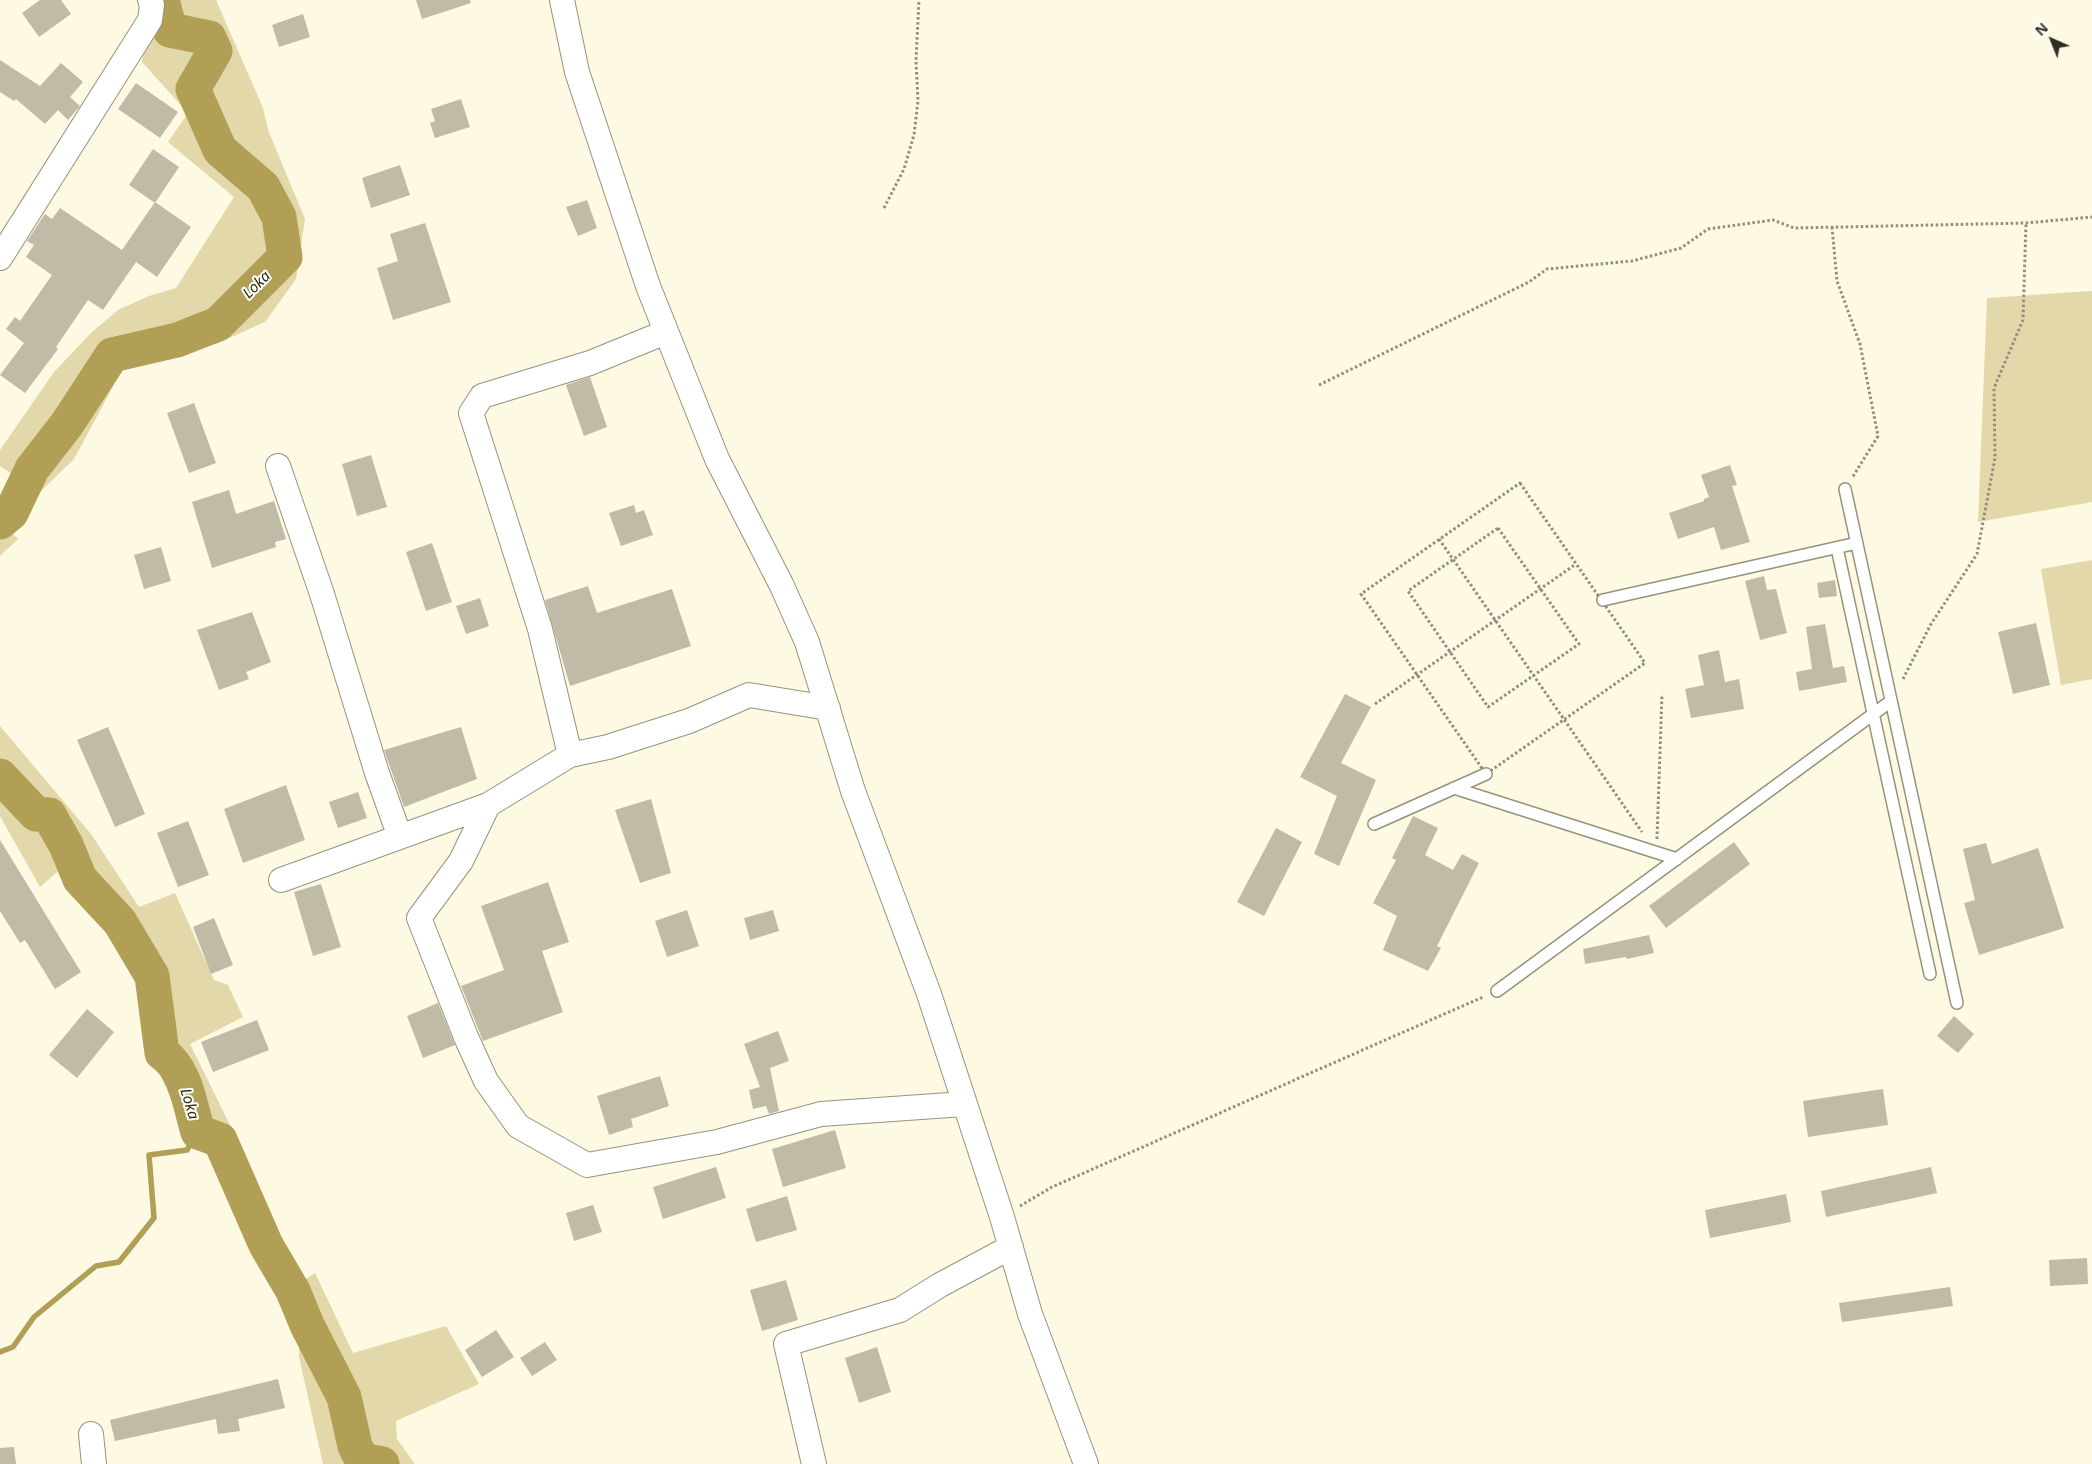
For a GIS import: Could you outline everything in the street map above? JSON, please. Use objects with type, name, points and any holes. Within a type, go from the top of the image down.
[{"type":"street","points":[[0,258],[150,20],[152,5],[150,0]]},
{"type":"street","points":[[562,0],[577,72],[648,286],[717,460],[782,586],[807,642],[854,791],[929,994],[1002,1216],[1030,1314],[1086,1464]]},
{"type":"street","points":[[570,755],[540,630],[471,413],[482,396],[590,363],[666,332]]},
{"type":"street","points":[[278,466],[322,594],[377,773],[400,837]]},
{"type":"street","points":[[281,880],[488,805],[570,755],[608,747],[688,721],[749,695],[828,708]]},
{"type":"street","points":[[488,805],[460,861],[419,918],[466,1037],[486,1081],[518,1126],[587,1165],[717,1142],[821,1114],[964,1104]]},
{"type":"street","points":[[814,1464],[786,1344],[900,1310],[940,1285],[1011,1247]]},
{"type":"street","points":[[91,1434],[94,1464]]},
{"type":"lane","points":[[1845,489],[1957,1003]]},
{"type":"lane","points":[[1603,600],[1857,543]]},
{"type":"lane","points":[[1837,548],[1930,974]]},
{"type":"lane","points":[[1497,991],[1891,701]]},
{"type":"lane","points":[[1374,824],[1486,774]]},
{"type":"lane","points":[[1454,788],[1677,859]]},
{"type":"path","points":[[884,208],[904,169],[914,135],[918,102],[916,60],[919,0]]},
{"type":"path","points":[[1319,385],[1529,282],[1547,269],[1632,262],[1681,248],[1708,229],[1773,220],[1794,228],[2026,223],[2092,217]]},
{"type":"path","points":[[1891,701],[1931,624],[1977,554],[1995,458],[1994,388],[2023,320],[2026,223]]},
{"type":"path","points":[[1832,227],[1837,281],[1860,344],[1878,436],[1845,489]]},
{"type":"path","points":[[1520,483],[1576,564],[1603,600],[1645,663],[1486,774],[1361,594],[1520,483]]},
{"type":"path","points":[[1498,528],[1540,589],[1579,644],[1488,707],[1408,591],[1498,528]]},
{"type":"path","points":[[1439,539],[1657,853]]},
{"type":"path","points":[[1374,704],[1576,564]]},
{"type":"path","points":[[1657,853],[1662,694]]},
{"type":"path","points":[[1002,1216],[1052,1187],[1497,991]]},
{"type":"shaded area","points":[[149,0],[216,0],[263,108],[268,130],[305,219],[296,279],[265,322],[216,344],[157,350],[123,368],[74,459],[39,493],[0,466],[0,450],[54,372],[91,333],[118,310],[149,296],[176,288],[234,197],[168,142],[188,113],[142,62]]},
{"type":"shaded area","points":[[2092,291],[2092,502],[1978,522],[1987,298]]},
{"type":"shaded area","points":[[0,522],[18,539],[0,556]]},
{"type":"shaded area","points":[[2092,560],[2092,679],[2061,685],[2041,569]]},
{"type":"shaded area","points":[[0,726],[91,834],[139,907],[175,893],[214,980],[228,985],[243,1017],[190,1044],[233,1131],[199,1150],[183,1125],[161,1077],[160,1027],[141,994],[119,930],[62,868],[40,887],[0,816]]},
{"type":"shaded area","points":[[315,1273],[353,1353],[446,1326],[479,1384],[396,1421],[397,1439],[415,1464],[323,1464],[299,1357],[300,1312],[290,1289]]},
{"type":"building","points":[[40,0],[61,0],[71,14],[39,37],[22,13]]},
{"type":"building","points":[[416,0],[470,0],[471,3],[422,19]]},
{"type":"building","points":[[303,14],[310,37],[279,47],[272,25]]},
{"type":"building","points":[[0,60],[40,86],[61,63],[83,82],[70,97],[80,106],[68,120],[58,110],[45,124],[16,99],[14,101],[0,92]]},
{"type":"building","points":[[136,83],[178,112],[160,138],[118,109]]},
{"type":"building","points":[[461,99],[470,127],[435,138],[430,123],[435,121],[431,109]]},
{"type":"building","points":[[153,149],[179,167],[155,203],[129,185]]},
{"type":"building","points":[[400,165],[410,195],[371,208],[362,178]]},
{"type":"building","points":[[587,200],[597,228],[578,236],[566,207]]},
{"type":"building","points":[[155,202],[191,227],[157,277],[136,262],[103,310],[88,300],[56,347],[58,349],[25,393],[0,375],[24,343],[6,329],[15,317],[20,321],[52,275],[26,257],[34,245],[27,241],[45,214],[52,219],[60,208],[122,250]]},
{"type":"building","points":[[425,223],[451,302],[393,320],[377,268],[398,261],[390,234]]},
{"type":"building","points":[[590,377],[607,427],[584,436],[566,385]]},
{"type":"building","points":[[194,403],[216,463],[189,473],[167,413]]},
{"type":"building","points":[[371,455],[387,507],[357,516],[342,464]]},
{"type":"building","points":[[1730,465],[1737,485],[1732,486],[1750,542],[1721,550],[1714,527],[1678,539],[1669,513],[1704,501],[1704,499],[1709,497],[1701,475]]},
{"type":"building","points":[[229,490],[236,514],[274,501],[286,539],[275,542],[276,547],[212,568],[192,502]]},
{"type":"building","points":[[634,505],[636,513],[644,510],[653,535],[621,546],[609,513]]},
{"type":"building","points":[[432,543],[452,602],[426,611],[406,552]]},
{"type":"building","points":[[161,547],[171,581],[144,589],[134,555]]},
{"type":"building","points":[[1764,576],[1767,590],[1776,589],[1787,633],[1760,640],[1745,581]]},
{"type":"building","points":[[1835,580],[1837,596],[1819,598],[1817,583]]},
{"type":"building","points":[[588,586],[597,613],[672,589],[691,646],[570,686],[545,600]]},
{"type":"building","points":[[480,598],[489,626],[466,634],[456,606]]},
{"type":"building","points":[[252,612],[271,662],[246,672],[249,679],[219,690],[197,630]]},
{"type":"building","points":[[2036,623],[2050,685],[2013,694],[1998,632]]},
{"type":"building","points":[[1825,624],[1833,668],[1844,666],[1847,682],[1799,691],[1796,672],[1812,669],[1806,627]]},
{"type":"building","points":[[1719,650],[1725,682],[1739,679],[1744,709],[1691,718],[1685,689],[1704,685],[1698,655]]},
{"type":"building","points":[[1345,694],[1371,707],[1341,763],[1376,780],[1339,866],[1314,854],[1337,796],[1300,777]]},
{"type":"building","points":[[108,727],[145,814],[115,827],[77,740]]},
{"type":"building","points":[[461,727],[477,779],[404,807],[384,750]]},
{"type":"building","points":[[286,785],[305,840],[243,863],[224,809]]},
{"type":"building","points":[[358,792],[367,818],[338,828],[329,802]]},
{"type":"building","points":[[651,799],[671,873],[640,883],[615,810]]},
{"type":"building","points":[[1413,816],[1438,828],[1425,855],[1453,870],[1462,854],[1479,863],[1437,946],[1441,948],[1428,971],[1383,950],[1397,916],[1373,903],[1396,860],[1392,858]]},
{"type":"building","points":[[188,821],[209,875],[178,887],[157,833]]},
{"type":"building","points":[[1276,828],[1302,842],[1264,916],[1237,902]]},
{"type":"building","points":[[0,840],[81,972],[55,989],[25,940],[20,943],[0,911]]},
{"type":"building","points":[[1734,842],[1750,864],[1666,928],[1649,906]]},
{"type":"building","points":[[1986,843],[1992,864],[2038,848],[2064,928],[1979,955],[1964,903],[1975,900],[1963,849]]},
{"type":"building","points":[[548,882],[569,942],[542,951],[563,1012],[483,1041],[461,986],[504,970],[481,906]]},
{"type":"building","points":[[321,884],[341,947],[313,956],[294,892]]},
{"type":"building","points":[[687,910],[699,946],[667,957],[655,921]]},
{"type":"building","points":[[773,910],[779,931],[750,940],[744,918]]},
{"type":"building","points":[[214,918],[233,965],[211,974],[193,927]]},
{"type":"building","points":[[1649,935],[1654,953],[1627,959],[1626,957],[1585,964],[1583,949]]},
{"type":"building","points":[[438,1003],[455,1045],[423,1058],[407,1016]]},
{"type":"building","points":[[87,1009],[114,1032],[77,1078],[49,1055]]},
{"type":"building","points":[[1954,1016],[1974,1034],[1958,1053],[1937,1036]]},
{"type":"building","points":[[257,1020],[269,1050],[213,1072],[201,1042]]},
{"type":"building","points":[[778,1031],[789,1061],[770,1068],[779,1111],[769,1114],[766,1106],[753,1109],[749,1090],[760,1087],[744,1044]]},
{"type":"building","points":[[660,1076],[669,1106],[631,1119],[633,1127],[609,1135],[597,1096]]},
{"type":"building","points":[[1883,1089],[1888,1125],[1808,1137],[1803,1101]]},
{"type":"building","points":[[835,1130],[846,1168],[783,1187],[772,1149]]},
{"type":"building","points":[[716,1167],[726,1198],[663,1219],[653,1187]]},
{"type":"building","points":[[1931,1167],[1937,1193],[1826,1217],[1821,1191]]},
{"type":"building","points":[[1786,1194],[1791,1222],[1710,1238],[1705,1210]]},
{"type":"building","points":[[787,1196],[797,1230],[756,1242],[746,1209]]},
{"type":"building","points":[[593,1205],[602,1232],[574,1241],[566,1213]]},
{"type":"building","points":[[2087,1258],[2088,1284],[2050,1286],[2049,1260]]},
{"type":"building","points":[[786,1280],[798,1320],[762,1331],[750,1290]]},
{"type":"building","points":[[1950,1287],[1953,1306],[1842,1322],[1839,1303]]},
{"type":"building","points":[[496,1330],[514,1357],[482,1377],[465,1350]]},
{"type":"building","points":[[545,1342],[557,1360],[532,1376],[520,1358]]},
{"type":"building","points":[[877,1347],[891,1392],[859,1403],[845,1358]]},
{"type":"building","points":[[278,1379],[285,1408],[238,1419],[240,1431],[218,1434],[216,1419],[115,1441],[110,1420]]},
{"type":"building","points":[[14,1447],[16,1464],[0,1464],[0,1448]]},
{"type":"waterway","name":"Loka","points":[[0,522],[11,513],[32,469],[67,424],[112,355],[177,340],[218,324],[285,257],[279,217],[263,187],[220,150],[193,89],[215,51],[209,38],[170,30],[162,0]]},
{"type":"waterway","name":"Loka","points":[[0,776],[36,814],[49,815],[66,845],[80,879],[120,922],[152,976],[162,1053],[177,1068],[182,1078],[198,1132],[220,1140],[266,1245],[293,1291],[307,1325],[344,1397],[355,1446],[362,1460],[382,1464]]},
{"type":"waterway","points":[[0,1352],[13,1347],[34,1317],[96,1266],[119,1262],[154,1218],[149,1155],[187,1150],[198,1132]]}]
